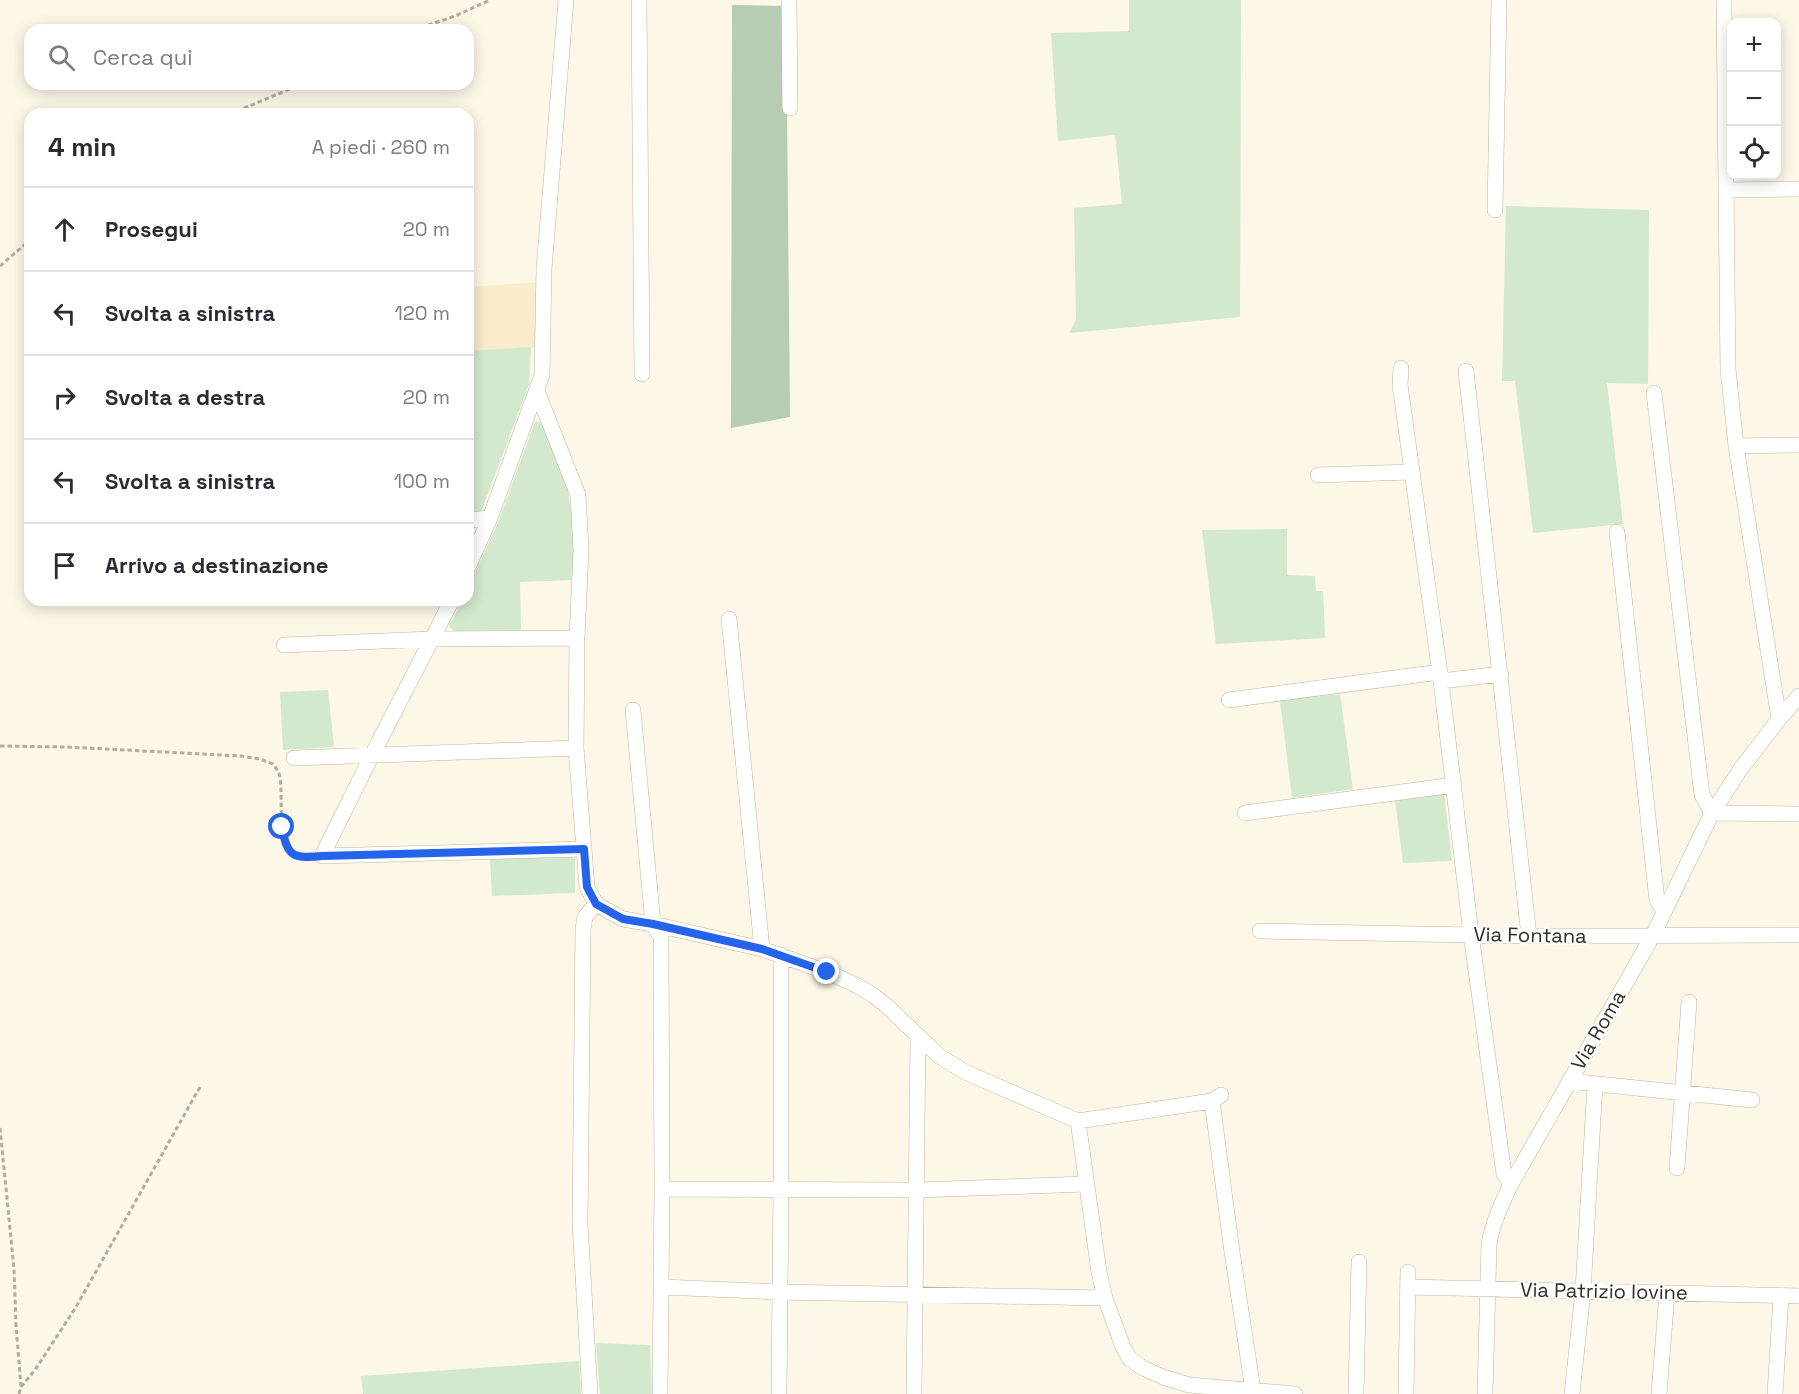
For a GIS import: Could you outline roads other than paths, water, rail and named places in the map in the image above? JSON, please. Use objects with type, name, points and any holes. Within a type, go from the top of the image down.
[{"type":"street","points":[[474,554],[490,518],[542,375],[544,269],[566,0]]},
{"type":"street","points":[[639,0],[642,374]]},
{"type":"street","points":[[789,0],[790,108]]},
{"type":"street","points":[[1495,210],[1500,0]]},
{"type":"street","points":[[1724,0],[1728,369],[1736,446],[1779,719]]},
{"type":"street","points":[[1726,190],[1799,189]]},
{"type":"street","points":[[1401,368],[1400,385],[1454,785],[1471,934],[1504,1174],[1511,1184]]},
{"type":"street","points":[[1466,371],[1529,936]]},
{"type":"street","points":[[537,391],[578,495],[581,550],[576,748],[587,887],[596,904],[623,919],[762,949],[827,972],[873,995],[939,1056],[965,1072],[1078,1121],[1217,1098],[1232,1252],[1253,1390]]},
{"type":"street","points":[[1654,393],[1702,795],[1712,813],[1799,814]]},
{"type":"street","points":[[1736,446],[1799,445]]},
{"type":"street","points":[[1318,475],[1412,472]]},
{"type":"street","points":[[474,519],[490,518]]},
{"type":"street","points":[[1617,532],[1657,900],[1664,911]]},
{"type":"street","points":[[449,606],[322,856],[584,849]]},
{"type":"street","points":[[729,619],[762,949]]},
{"type":"street","points":[[284,645],[432,639],[577,638]]},
{"type":"street","points":[[1229,700],[1440,677],[1501,674]]},
{"type":"street","name":"Via Roma","points":[[1485,1394],[1489,1244],[1492,1227],[1511,1184],[1652,937],[1712,813],[1740,770],[1799,696]]},
{"type":"street","points":[[633,710],[653,924],[661,937],[660,1394]]},
{"type":"street","points":[[294,758],[576,748]]},
{"type":"street","points":[[1245,813],[1454,785]]},
{"type":"street","points":[[590,1394],[580,1224],[583,940],[585,917],[596,904]]},
{"type":"street","name":"Via Fontana","points":[[1260,931],[1652,937],[1799,935]]},
{"type":"street","points":[[779,1394],[781,955]]},
{"type":"street","points":[[1677,1168],[1689,1002]]},
{"type":"street","points":[[914,1394],[918,1038]]},
{"type":"street","points":[[1569,1081],[1752,1100]]},
{"type":"street","points":[[1572,1394],[1583,1291],[1595,1084]]},
{"type":"street","points":[[1078,1121],[1099,1272],[1105,1298],[1123,1347],[1130,1359],[1163,1377],[1189,1384],[1295,1394]]},
{"type":"street","points":[[662,1189],[918,1190],[1086,1184]]},
{"type":"street","points":[[1356,1394],[1359,1262]]},
{"type":"street","name":"Via Patrizio Iovine","points":[[1406,1394],[1408,1280],[1487,1288],[1799,1296]]},
{"type":"street","points":[[661,1287],[780,1292],[1105,1298]]},
{"type":"street","points":[[1659,1394],[1667,1293]]},
{"type":"street","points":[[1775,1394],[1781,1296]]}]
